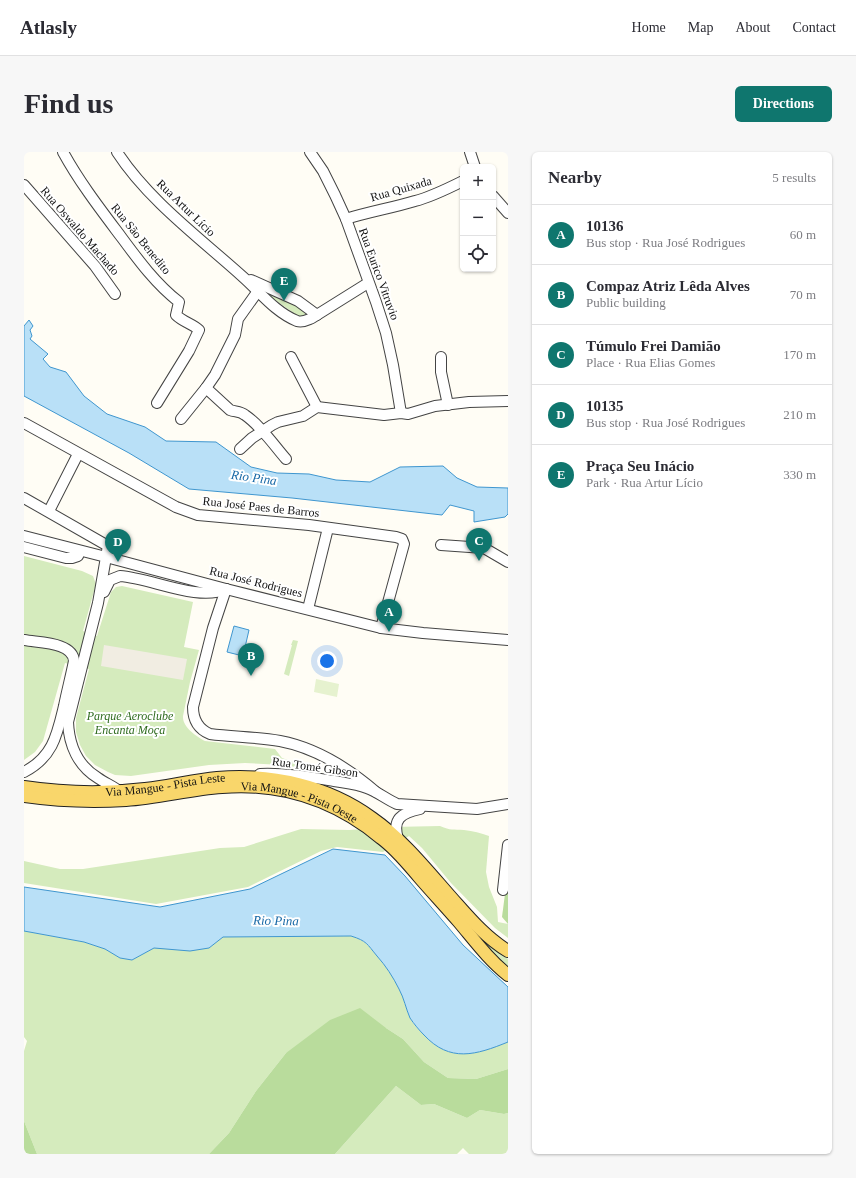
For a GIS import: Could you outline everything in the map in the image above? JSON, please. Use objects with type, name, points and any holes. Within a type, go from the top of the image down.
[{"type":"main road","name":"Via Mangue - Pista Leste","points":[[24,788],[90,793],[146,789],[217,778],[258,777],[284,780],[317,790],[345,801],[372,818],[473,922],[490,938],[508,951]]},
{"type":"main road","name":"Via Mangue - Pista Oeste","points":[[24,796],[54,801],[126,800],[222,787],[259,786],[301,794],[327,803],[346,812],[401,847],[473,940],[508,975]]},
{"type":"street","name":"Rua São Benedito","points":[[63,152],[88,192],[138,259],[161,286],[179,302],[176,315],[180,319],[198,329],[198,333],[189,351],[157,403]]},
{"type":"street","name":"Rua Artur Lício","points":[[117,152],[134,175],[162,204],[208,247],[264,292],[281,311],[298,321],[305,321],[368,283]]},
{"type":"street","name":"Rua Eurico Vitruvio","points":[[310,152],[323,172],[346,219],[376,302],[386,333],[401,413]]},
{"type":"street","points":[[470,152],[474,164]]},
{"type":"street","name":"Rua Quixada","points":[[346,219],[432,196],[460,182]]},
{"type":"street","name":"Rua Oswaldo Machado","points":[[24,186],[90,260],[106,279],[115,294]]},
{"type":"street","points":[[496,199],[508,213]]},
{"type":"street","name":"Rua Artur Lício","points":[[264,292],[298,301],[316,314]]},
{"type":"street","points":[[181,419],[216,375],[231,344],[238,319],[264,292]]},
{"type":"street","points":[[441,357],[441,372],[448,405]]},
{"type":"street","points":[[291,358],[317,407]]},
{"type":"street","points":[[206,388],[230,410],[239,411],[248,417],[286,459]]},
{"type":"street","points":[[240,449],[262,431],[278,422],[303,416],[317,407],[365,414],[384,415],[401,413],[408,414],[435,406],[469,402],[508,401]]},
{"type":"street","name":"Rua José Paes de Barros","points":[[24,423],[176,507],[198,515],[328,528],[396,536],[402,539],[404,544],[381,628]]},
{"type":"street","points":[[49,511],[78,454]]},
{"type":"street","points":[[24,498],[108,546],[103,567],[98,603],[68,722],[68,730],[72,744],[83,764],[92,774],[119,791]]},
{"type":"street","points":[[308,609],[328,528]]},
{"type":"street","name":"Rua José Rodrigues","points":[[24,536],[381,628],[508,640]]},
{"type":"street","points":[[441,545],[484,548],[508,562]]},
{"type":"street","points":[[24,547],[70,558],[78,556],[80,551]]},
{"type":"street","points":[[98,603],[108,583],[113,578],[120,576],[198,593],[219,592],[226,589]]},
{"type":"street","points":[[226,589],[215,622],[193,707],[196,724],[205,732],[210,734],[281,742],[305,749],[352,772],[376,792]]},
{"type":"street","points":[[24,640],[67,648],[72,653],[74,658],[55,741],[43,759],[24,772]]},
{"type":"street","name":"Rua Tomé Gibson","points":[[217,778],[250,774],[278,773],[353,784],[376,792],[385,799],[397,804],[477,809],[508,804]]},
{"type":"street","name":"Rua Tomé Gibson","points":[[401,847],[396,825],[398,819],[409,811],[430,807]]},
{"type":"street","points":[[503,890],[508,845]]},
{"type":"green space","points":[[261,289],[289,300],[308,313],[302,317],[298,316]]},
{"type":"green space","name":"Parque Aeroclube Encanta Moça","points":[[24,556],[82,571],[93,576],[96,584],[83,631],[97,636],[111,592],[116,587],[122,586],[193,602],[184,647],[199,650],[190,682],[183,716],[183,720],[187,728],[205,741],[275,749],[282,758],[321,771],[282,765],[245,763],[209,765],[131,776],[115,775],[95,765],[86,756],[80,745],[76,732],[76,718],[89,669],[65,663],[43,741],[35,752],[24,760]]},
{"type":"green space","points":[[293,640],[298,641],[289,676],[284,674]]},
{"type":"green space","points":[[316,679],[339,684],[337,697],[314,692]]},
{"type":"green space","points":[[440,826],[489,836],[486,872],[489,887],[497,907],[498,922],[508,924],[508,938],[495,928],[451,883],[422,848],[409,836],[383,852],[337,847],[321,851],[248,887],[156,904],[24,883],[24,861],[60,869],[83,869],[220,848],[244,847],[301,829],[349,830]]},
{"type":"green space","points":[[508,871],[508,924],[502,917]]},
{"type":"green space","points":[[24,931],[84,942],[105,949],[120,958],[132,960],[154,948],[209,948],[223,937],[351,936],[366,943],[383,964],[401,992],[414,1025],[434,1044],[444,1050],[464,1054],[496,1047],[508,1042],[508,1069],[476,1079],[448,1078],[424,1062],[403,1039],[386,1028],[286,1053],[256,1091],[229,1133],[209,1154],[37,1154],[24,1121],[24,1051],[27,1041],[24,1037]]},
{"type":"green space","points":[[475,935],[508,959],[508,969]]},
{"type":"green space","points":[[360,1008],[403,1039],[424,1062],[448,1078],[476,1079],[508,1069],[508,1113],[504,1114],[480,1110],[467,1118],[434,1104],[421,1105],[396,1086],[335,1154],[209,1154],[229,1133],[256,1091],[286,1053],[330,1020]]},
{"type":"green space","points":[[396,1086],[421,1105],[434,1104],[467,1118],[480,1110],[504,1114],[508,1113],[508,1154],[469,1154],[463,1148],[457,1154],[335,1154]]},
{"type":"green space","points":[[24,1121],[37,1154],[24,1154]]},
{"type":"shaded area","points":[[104,645],[187,659],[183,680],[101,666]]},
{"type":"water","name":"Rio Pina","points":[[29,320],[33,326],[30,330],[32,336],[30,339],[48,354],[43,359],[50,367],[66,372],[84,396],[107,414],[145,427],[166,441],[216,442],[251,467],[277,473],[309,474],[336,480],[370,482],[400,467],[443,466],[457,478],[477,487],[508,488],[508,514],[505,517],[474,522],[474,511],[450,505],[442,515],[292,498],[189,489],[129,453],[24,396],[24,326]]},
{"type":"water","points":[[234,626],[249,630],[243,656],[227,652]]},
{"type":"water","name":"Rio Pina","points":[[333,849],[385,855],[405,876],[463,945],[508,987],[508,1042],[474,1053],[464,1054],[444,1050],[434,1044],[420,1031],[410,1018],[401,992],[383,964],[366,943],[351,936],[223,937],[209,948],[190,951],[154,948],[132,960],[120,958],[105,949],[84,942],[24,931],[24,887],[160,907],[250,889]]},
{"type":"place","name":"Praça Seu Inácio","points":[[284,301]]},
{"type":"place","name":"Túmulo Frei Damião","points":[[479,561]]},
{"type":"place","name":"10135","points":[[118,562]]},
{"type":"place","name":"10136","points":[[389,632]]},
{"type":"place","name":"Compaz Atriz Lêda Alves","points":[[251,676]]}]
